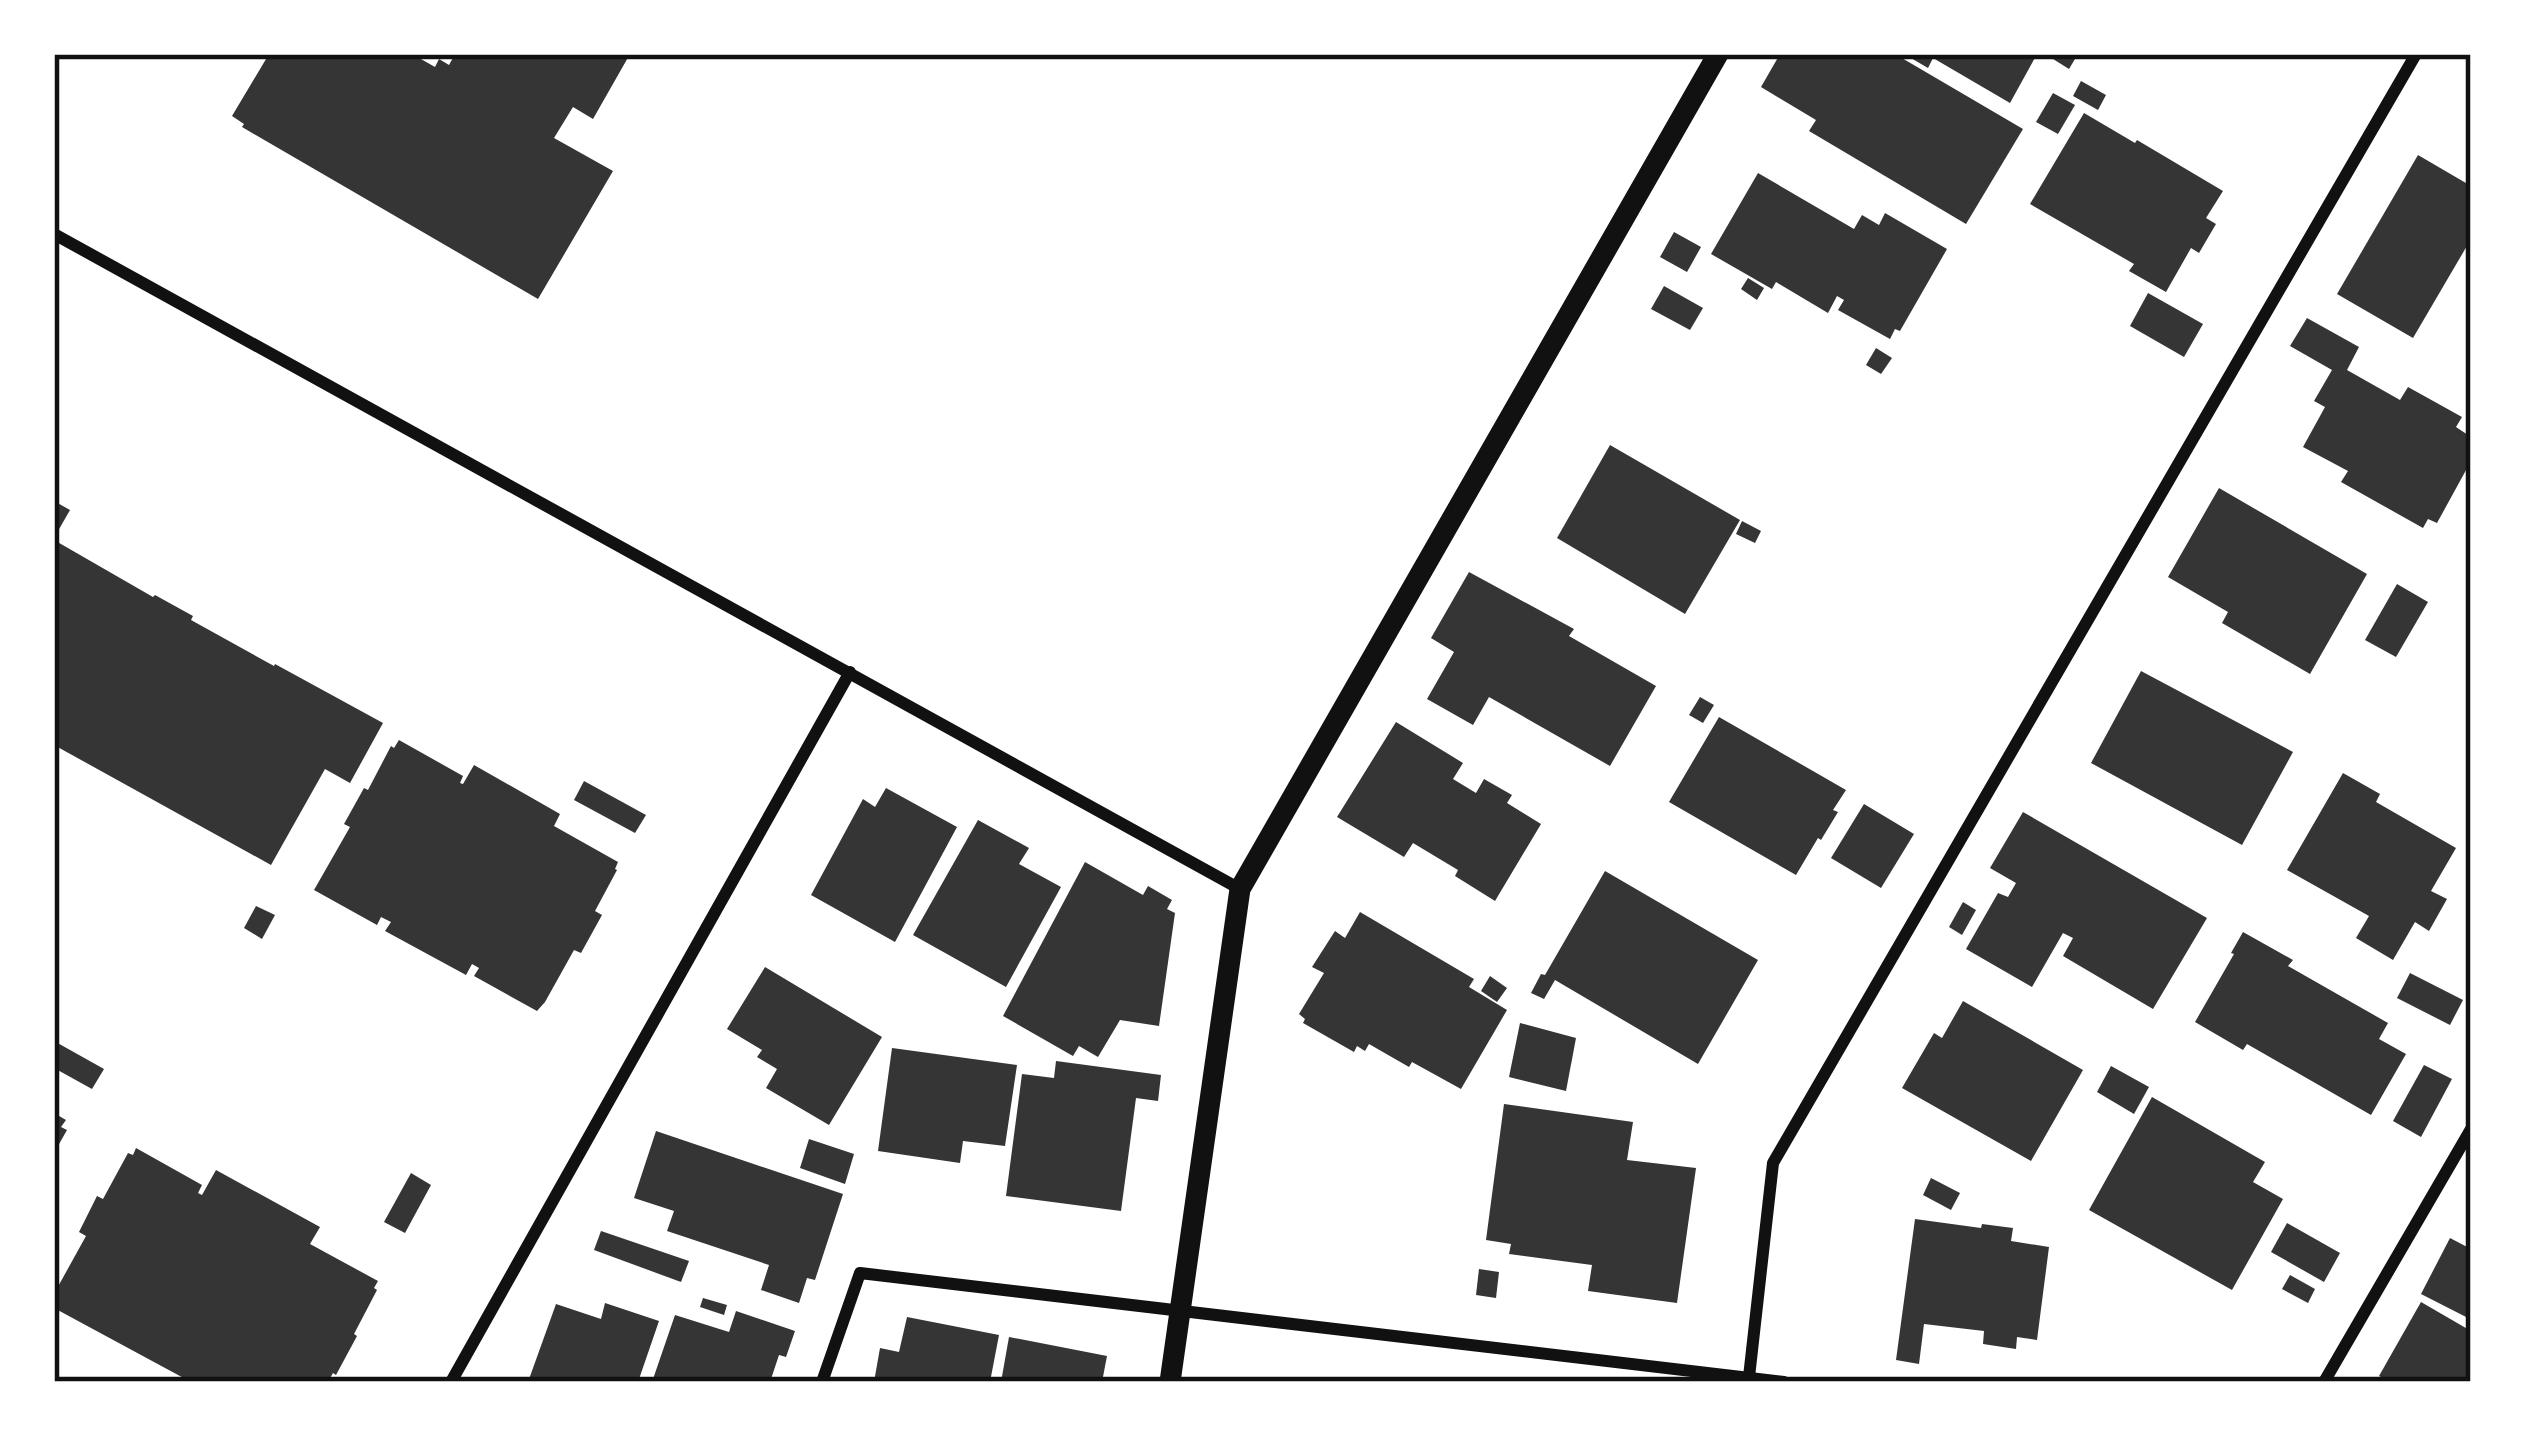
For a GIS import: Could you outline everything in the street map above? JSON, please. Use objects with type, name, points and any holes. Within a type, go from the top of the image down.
[{"type":"street","points":[[1170,1382],[1240,889],[1718,54]]},
{"type":"street","points":[[1749,1377],[1773,1162],[2416,54]]},
{"type":"street","points":[[54,234],[1240,889]]},
{"type":"street","points":[[451,1382],[850,672]]},
{"type":"street","points":[[2324,1382],[2471,1129]]},
{"type":"street","points":[[822,1382],[860,1273],[1784,1382]]},
{"type":"building","points":[[269,54],[412,54],[435,67],[439,59],[449,65],[455,54],[630,54],[593,119],[573,107],[554,138],[613,171],[538,299],[242,127],[232,116]]},
{"type":"building","points":[[1780,54],[1895,54],[2023,129],[1966,224],[1809,131],[1816,120],[1761,87]]},
{"type":"building","points":[[1904,54],[2037,54],[2010,103],[1933,58],[1928,68]]},
{"type":"building","points":[[2045,54],[2078,54],[2069,69]]},
{"type":"building","points":[[2081,81],[2106,95],[2098,110],[2073,96]]},
{"type":"building","points":[[2053,93],[2075,105],[2058,134],[2036,122]]},
{"type":"building","points":[[2084,113],[2223,191],[2206,218],[2216,224],[2199,253],[2191,248],[2166,292],[2129,271],[2134,264],[2030,204]]},
{"type":"building","points":[[2418,155],[2471,186],[2471,239],[2413,338],[2337,294]]},
{"type":"building","points":[[1758,173],[1854,229],[1862,215],[1879,225],[1885,213],[1947,249],[1900,331],[1895,329],[1890,339],[1838,310],[1844,300],[1837,296],[1828,313],[1776,282],[1772,289],[1711,254]]},
{"type":"building","points":[[1674,232],[1701,247],[1687,272],[1660,257]]},
{"type":"building","points":[[1748,278],[1764,288],[1757,300],[1741,289]]},
{"type":"building","points":[[1664,286],[1703,308],[1690,330],[1651,309]]},
{"type":"building","points":[[2148,293],[2203,324],[2184,357],[2130,326]]},
{"type":"building","points":[[2307,318],[2359,347],[2347,370],[2400,400],[2408,387],[2462,417],[2456,427],[2471,437],[2471,461],[2437,523],[2428,519],[2423,528],[2341,482],[2348,471],[2303,447],[2325,407],[2314,401],[2332,370],[2290,346]]},
{"type":"building","points":[[1876,348],[1892,358],[1881,374],[1866,365]]},
{"type":"building","points":[[1610,445],[1740,520],[1685,614],[1557,538]]},
{"type":"building","points":[[2219,488],[2367,574],[2310,674],[2222,623],[2228,612],[2168,577]]},
{"type":"building","points":[[54,501],[70,510],[54,538]]},
{"type":"building","points":[[1742,521],[1761,531],[1755,543],[1736,534]]},
{"type":"building","points":[[54,540],[383,723],[350,783],[325,769],[271,865],[54,745]]},
{"type":"building","points":[[1469,572],[1574,629],[1569,636],[1656,686],[1610,766],[1489,697],[1473,725],[1427,699],[1454,652],[1431,638]]},
{"type":"building","points":[[2397,584],[2428,602],[2396,657],[2365,640]]},
{"type":"building","points":[[2141,671],[2293,752],[2242,845],[2091,763]]},
{"type":"building","points":[[1700,697],[1714,705],[1703,723],[1689,715]]},
{"type":"building","points":[[1719,717],[1846,790],[1833,810],[1838,812],[1796,875],[1669,802]]},
{"type":"building","points":[[1396,722],[1463,763],[1453,779],[1476,793],[1484,779],[1512,795],[1507,803],[1541,824],[1495,901],[1455,876],[1458,870],[1413,843],[1404,857],[1337,817]]},
{"type":"building","points":[[399,740],[463,776],[463,784],[474,765],[560,814],[554,826],[618,862],[595,911],[602,915],[581,953],[574,950],[537,1011],[474,976],[479,968],[472,964],[466,975],[385,931],[391,922],[381,917],[377,925],[314,890],[350,827],[344,824],[364,788],[368,790],[391,746]]},
{"type":"building","points":[[2343,773],[2380,794],[2376,802],[2456,848],[2431,891],[2447,899],[2429,931],[2415,922],[2393,960],[2356,938],[2369,916],[2287,870]]},
{"type":"building","points":[[584,781],[646,815],[635,833],[574,800]]},
{"type":"building","points":[[886,788],[957,827],[895,942],[811,895],[863,799],[875,807]]},
{"type":"building","points":[[1864,804],[1914,834],[1881,888],[1831,858]]},
{"type":"building","points":[[2023,812],[2207,918],[2153,1009],[2063,956],[2073,938],[2063,933],[2032,987],[1966,949],[1998,893],[2008,897],[2016,883],[1990,868]]},
{"type":"building","points":[[978,820],[1029,848],[1019,864],[1061,887],[1006,987],[913,935]]},
{"type":"building","points":[[1085,862],[1143,895],[1148,886],[1172,900],[1167,909],[1175,913],[1159,1026],[1120,1020],[1098,1057],[1079,1046],[1073,1056],[1003,1016]]},
{"type":"building","points":[[1605,871],[1758,960],[1698,1064],[1555,980],[1544,999],[1531,993]]},
{"type":"building","points":[[1963,902],[1976,910],[1962,935],[1949,927]]},
{"type":"building","points":[[256,906],[275,915],[262,939],[244,928]]},
{"type":"building","points":[[1360,912],[1474,979],[1469,987],[1507,1010],[1461,1089],[1369,1044],[1365,1051],[1357,1046],[1354,1052],[1303,1023],[1299,1014],[1324,973],[1312,967],[1335,931],[1345,938]]},
{"type":"building","points":[[2243,932],[2293,960],[2288,966],[2388,1023],[2379,1039],[2406,1054],[2371,1115],[2247,1044],[2243,1050],[2195,1022]]},
{"type":"building","points":[[765,967],[882,1037],[829,1125],[766,1088],[777,1069],[757,1057],[762,1050],[727,1029]]},
{"type":"building","points":[[2410,973],[2463,1000],[2450,1025],[2397,998]]},
{"type":"building","points":[[1490,976],[1507,988],[1497,1002],[1481,991]]},
{"type":"building","points":[[1963,1001],[2083,1070],[2031,1161],[1902,1088],[1934,1033],[1942,1038]]},
{"type":"building","points":[[1520,1023],[1576,1038],[1566,1091],[1509,1077]]},
{"type":"building","points":[[54,1041],[104,1069],[92,1089],[54,1068]]},
{"type":"building","points":[[892,1048],[1017,1065],[1005,1146],[963,1141],[960,1163],[878,1151]]},
{"type":"building","points":[[1056,1061],[1161,1075],[1158,1101],[1136,1098],[1121,1211],[1006,1196],[1022,1074],[1054,1078]]},
{"type":"building","points":[[2424,1065],[2452,1079],[2421,1137],[2393,1121]]},
{"type":"building","points":[[2111,1066],[2149,1087],[2134,1114],[2097,1092]]},
{"type":"building","points":[[2152,1097],[2265,1162],[2253,1182],[2283,1199],[2232,1290],[2089,1210]]},
{"type":"building","points":[[1504,1104],[1633,1122],[1627,1160],[1696,1168],[1677,1303],[1588,1291],[1592,1265],[1509,1254],[1511,1244],[1486,1240]]},
{"type":"building","points":[[54,1113],[66,1120],[61,1127],[67,1130],[54,1153]]},
{"type":"building","points":[[656,1131],[843,1194],[815,1280],[807,1278],[799,1303],[761,1290],[769,1265],[667,1231],[674,1211],[634,1198]]},
{"type":"building","points":[[809,1139],[854,1154],[845,1184],[800,1168]]},
{"type":"building","points":[[136,1148],[202,1185],[198,1193],[202,1195],[216,1170],[320,1227],[310,1244],[378,1281],[357,1336],[328,1382],[191,1382],[54,1308],[55,1292],[86,1236],[79,1232],[97,1196],[103,1199],[128,1153],[133,1155]]},
{"type":"building","points":[[411,1173],[431,1185],[405,1233],[384,1222]]},
{"type":"building","points":[[1931,1178],[1960,1193],[1951,1210],[1923,1195]]},
{"type":"building","points":[[1915,1219],[2013,1228],[2011,1241],[2049,1247],[2037,1340],[2017,1337],[2016,1349],[1983,1344],[1984,1331],[1924,1324],[1919,1364],[1896,1360]]},
{"type":"building","points":[[2287,1223],[2340,1253],[2324,1282],[2271,1252]]},
{"type":"building","points":[[601,1231],[689,1261],[681,1282],[594,1250]]},
{"type":"building","points":[[2450,1238],[2471,1249],[2470,1319],[2421,1294]]},
{"type":"building","points":[[1479,1269],[1499,1272],[1496,1298],[1476,1295]]},
{"type":"building","points":[[2290,1275],[2315,1289],[2308,1303],[2282,1289]]},
{"type":"building","points":[[703,1298],[727,1305],[724,1315],[700,1307]]},
{"type":"building","points":[[2421,1302],[2471,1331],[2471,1382],[2390,1382],[2379,1376]]},
{"type":"building","points":[[605,1303],[659,1321],[638,1382],[528,1382],[556,1304],[601,1319]]},
{"type":"building","points":[[736,1311],[795,1331],[786,1357],[779,1355],[770,1382],[652,1382],[675,1315],[729,1332]]},
{"type":"building","points":[[907,1317],[999,1335],[990,1382],[874,1382],[880,1348],[899,1352]]},
{"type":"building","points":[[1009,1337],[1107,1356],[1102,1382],[1001,1382]]}]
